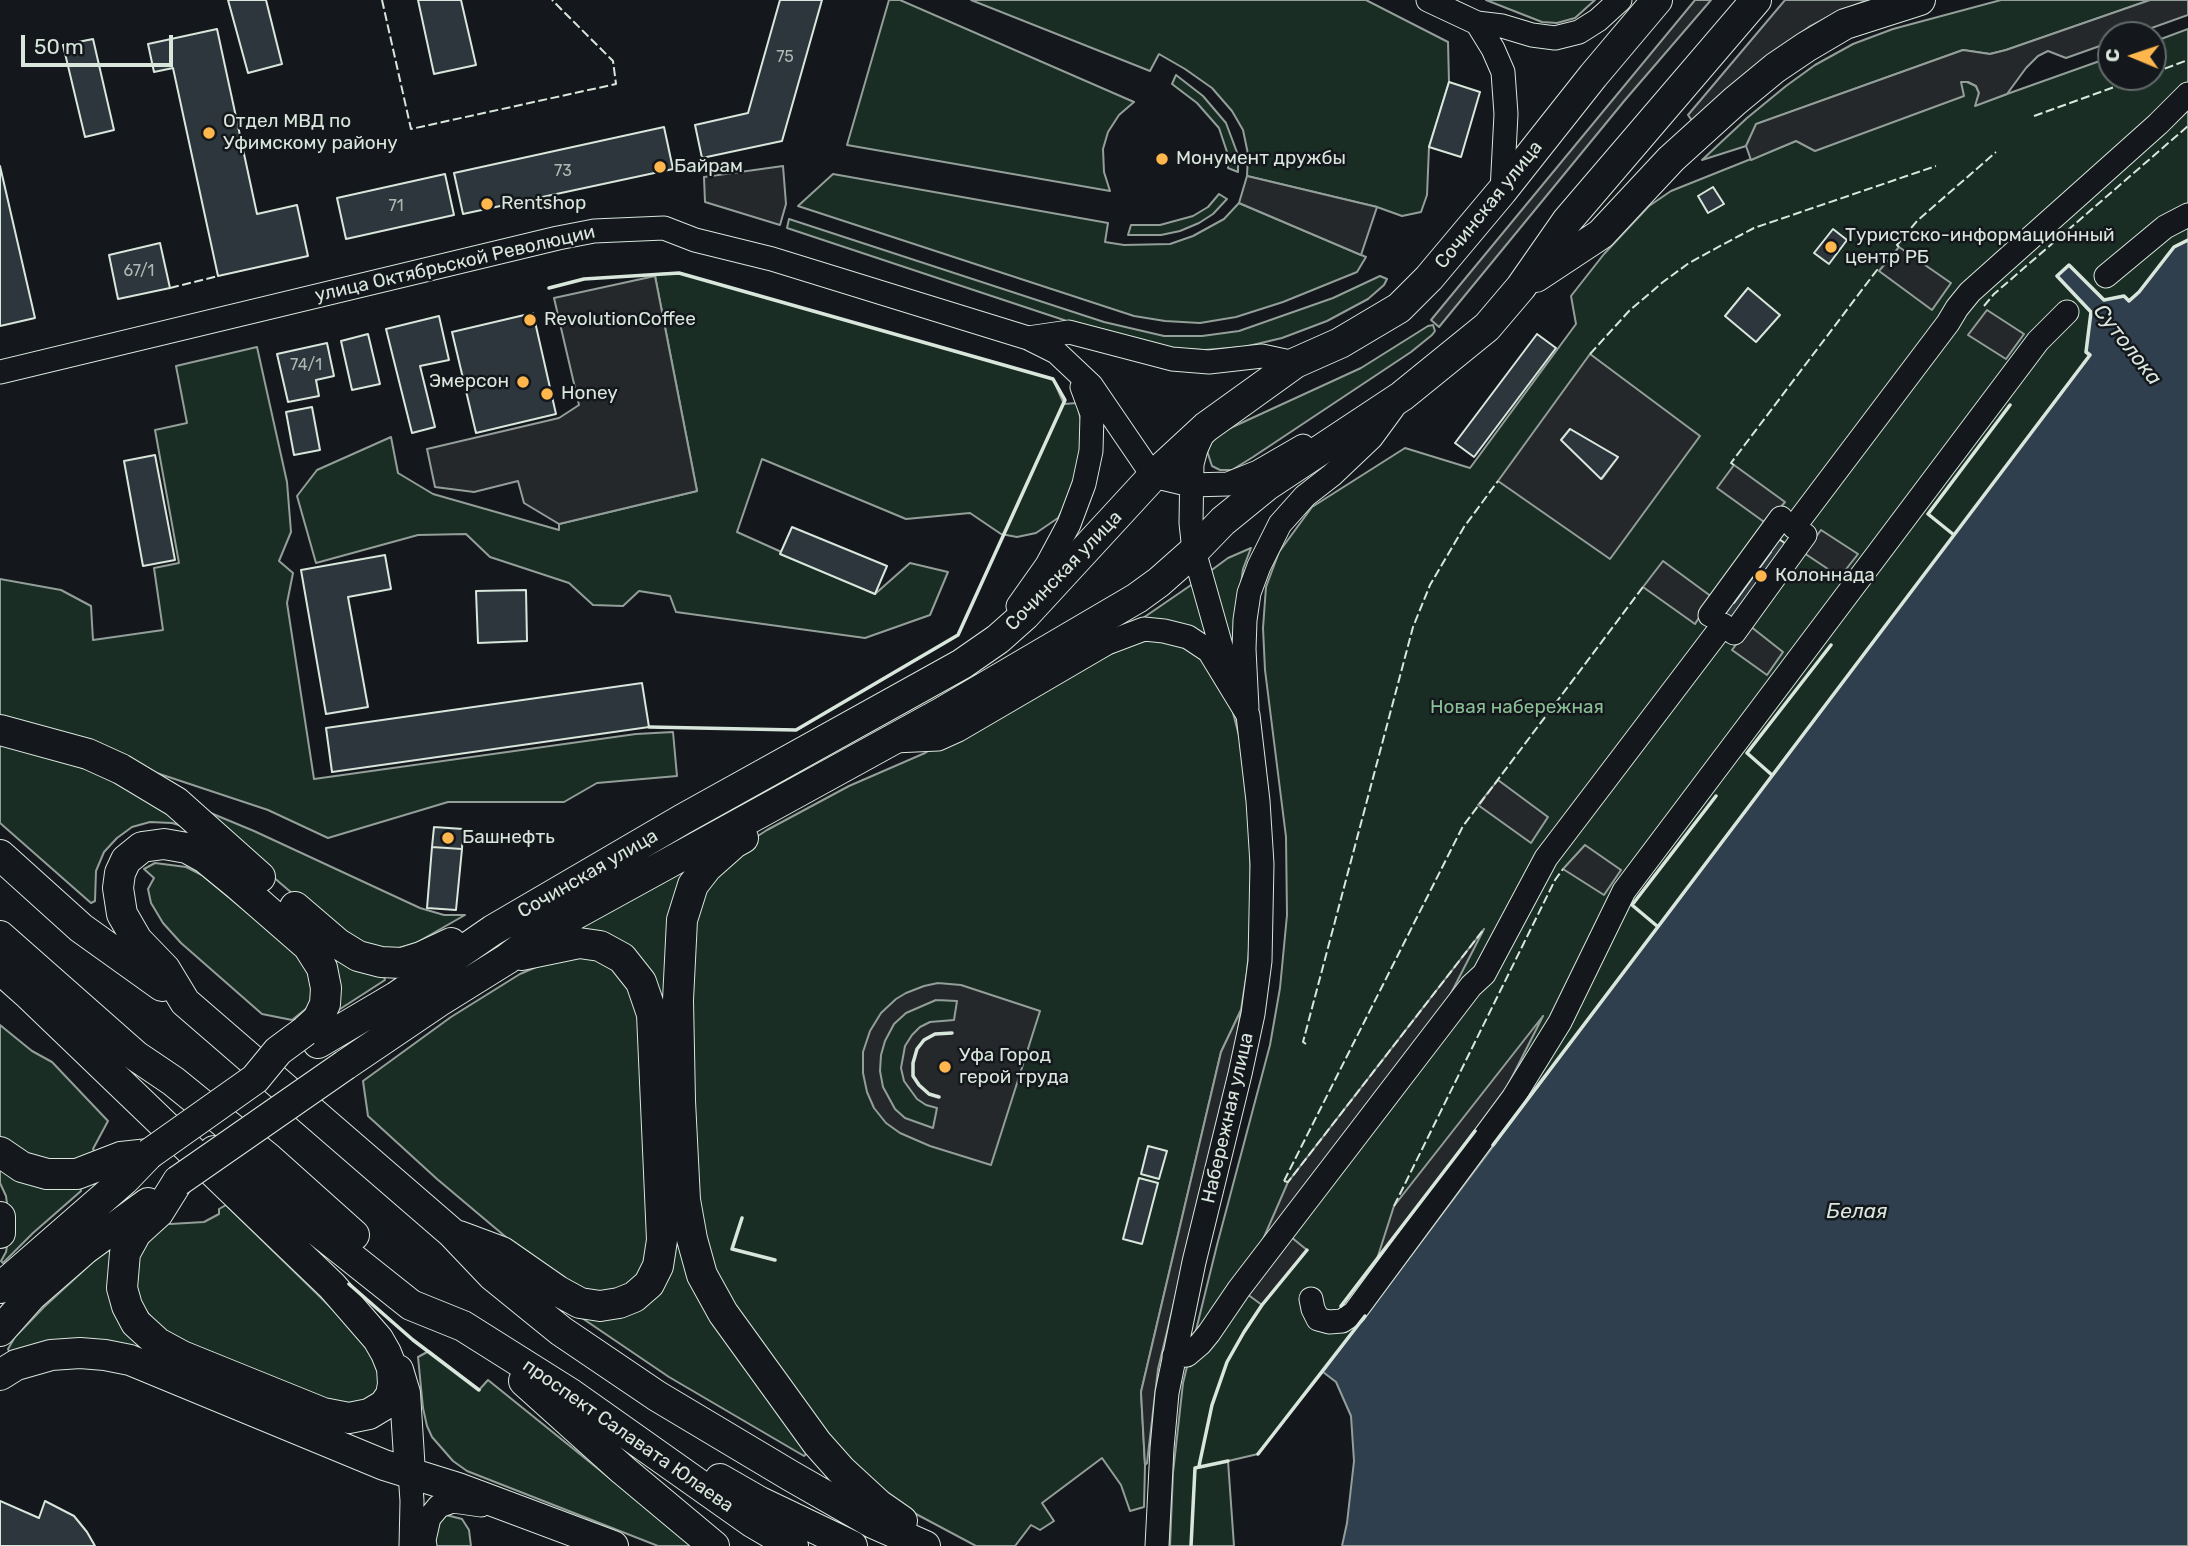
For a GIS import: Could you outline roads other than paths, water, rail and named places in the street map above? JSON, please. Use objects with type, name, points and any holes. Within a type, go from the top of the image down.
[{"type":"main road","name":"Сочинская улица","points":[[115,1172],[121,1157],[149,1154],[312,1037],[396,997],[493,930],[683,819],[962,664],[998,639],[1025,615],[1153,476],[1295,363],[1340,343],[1399,308],[1429,278],[1502,191],[1657,0]]},
{"type":"main road","name":"Сочинская улица","points":[[153,1208],[178,1181],[438,1002],[507,959],[541,933],[891,741],[1137,598],[1159,582],[1192,537],[1223,521],[1266,486],[1402,396],[1488,327],[1521,287],[1567,221],[1756,0]]},
{"type":"main road","points":[[1521,287],[1601,234],[1671,159],[1735,101],[1785,61],[1845,24],[1920,0]]},
{"type":"main road","points":[[0,730],[88,754],[121,769],[176,802],[329,937],[358,956],[381,962],[401,963],[421,957],[445,944],[493,930]]},
{"type":"main road","points":[[831,774],[805,802],[734,843],[707,867],[692,885],[682,920],[679,960],[680,1101],[685,1200],[702,1275],[747,1348],[817,1443],[841,1470],[879,1505],[936,1546]]},
{"type":"main road","points":[[185,1002],[165,969],[137,940],[122,914],[118,888],[120,873],[126,860],[142,847],[164,844],[187,848],[205,858],[309,946],[322,968],[326,996],[312,1037]]},
{"type":"main road","points":[[0,855],[81,928],[185,1002],[452,1233],[492,1275],[536,1313],[624,1374],[791,1476],[873,1522],[925,1546]]},
{"type":"main road","points":[[0,936],[136,1056],[173,1081],[268,1158],[363,1243],[463,1326],[623,1470],[714,1546]]},
{"type":"main road","points":[[452,1233],[502,1252],[580,1303],[600,1306],[634,1297],[649,1283],[658,1266],[662,1240],[652,1014],[641,982],[622,958],[600,946],[579,943],[507,959]]},
{"type":"main road","points":[[0,969],[332,1286],[378,1339],[386,1353],[392,1368],[393,1384],[391,1395],[384,1405],[369,1415],[349,1418],[323,1413],[192,1361],[159,1343],[136,1323],[122,1288],[125,1253],[153,1208]]},
{"type":"main road","points":[[0,994],[52,1036],[250,1177],[411,1305],[463,1326]]},
{"type":"main road","points":[[0,1152],[22,1167],[47,1174],[115,1172]]},
{"type":"main road","points":[[0,1288],[115,1172]]},
{"type":"main road","points":[[0,1331],[31,1296],[85,1249],[153,1208]]},
{"type":"main road","points":[[0,1217],[0,1233]]},
{"type":"main road","name":"проспект Салавата Юлаева","points":[[463,1326],[571,1394],[752,1522],[793,1546]]},
{"type":"main road","points":[[386,1353],[396,1364],[402,1378],[410,1473]]},
{"type":"main road","points":[[0,1374],[16,1365],[51,1355],[105,1354],[130,1360],[361,1455],[531,1514],[613,1546]]},
{"type":"main road","points":[[571,1394],[760,1502],[852,1546]]},
{"type":"main road","points":[[406,1411],[415,1433],[431,1459],[458,1488]]},
{"type":"street","points":[[1428,0],[1477,23],[1555,38],[1579,32],[1598,20],[1620,0]]},
{"type":"street","points":[[1477,23],[1493,48],[1503,72],[1506,114],[1502,191]]},
{"type":"street","points":[[1174,1356],[1187,1354],[1209,1333],[1239,1289],[1471,986],[1484,974],[1545,858],[1948,323],[1957,307],[1970,292],[2188,94]]},
{"type":"street","points":[[2106,276],[2165,227],[2188,215]]},
{"type":"street","name":"улица Октябрьской Революции","points":[[0,372],[558,237],[630,228],[664,228],[695,240],[772,259],[1028,338]]},
{"type":"street","points":[[1311,1298],[1318,1319],[1342,1321],[1354,1313],[1513,1098],[1560,1022],[1624,891],[2038,341],[2067,312]]},
{"type":"street","points":[[1028,338],[1069,332],[1172,359],[1209,362],[1262,356],[1295,363]]},
{"type":"street","points":[[1028,338],[1056,352],[1091,385],[1153,476],[1173,486],[1192,537],[1217,639],[1234,690]]},
{"type":"street","points":[[998,639],[1009,617],[1030,590],[1069,524],[1084,484],[1091,451],[1092,414],[1084,390],[1050,355],[1028,338]]},
{"type":"street","points":[[1248,715],[1245,620],[1249,593],[1259,566],[1280,524],[1305,496],[1371,438],[1402,396]]},
{"type":"street","points":[[1153,476],[1191,485],[1228,484],[1258,472],[1317,439],[1341,437]]},
{"type":"street","points":[[1192,537],[1191,485],[1201,438]]},
{"type":"street","points":[[1201,438],[1198,463],[1206,475],[1228,484]]},
{"type":"street","points":[[891,741],[938,739],[1107,643],[1144,629],[1188,637],[1199,644],[1209,651],[1234,690]]},
{"type":"street","name":"Набережная улица","points":[[1157,1546],[1167,1393],[1194,1262],[1240,1074],[1253,1013],[1260,961],[1262,864],[1256,774],[1248,715],[1234,690]]},
{"type":"street","points":[[410,1473],[411,1546]]},
{"type":"street","points":[[425,1546],[429,1518],[439,1506],[453,1501],[477,1503],[507,1513],[531,1514]]},
{"type":"water","name":"Белая","points":[[2188,240],[2188,1546],[1342,1546],[1354,1461],[1351,1416],[1336,1382],[1323,1372],[2089,356],[2086,352],[2091,312],[2057,276],[2069,265],[2104,300],[2124,296],[2129,300],[2139,292],[2174,247]]},
{"type":"place","name":"Отдел МВД по Уфимскому району","points":[[209,133]]},
{"type":"place","name":"Монумент дружбы","points":[[1162,159]]},
{"type":"place","name":"Байрам","points":[[660,167]]},
{"type":"place","name":"Rentshop","points":[[487,204]]},
{"type":"place","name":"Туристско-информационный центр РБ","points":[[1831,247]]},
{"type":"place","name":"RevolutionCoffee","points":[[530,320]]},
{"type":"place","name":"Эмерсон","points":[[523,382]]},
{"type":"place","name":"Honey","points":[[547,394]]},
{"type":"place","name":"Колоннада","points":[[1761,576]]},
{"type":"place","name":"Башнефть","points":[[448,838]]},
{"type":"place","name":"Уфа Город герой труда","points":[[945,1067]]},
{"type":"water label","name":"Сутолока","points":[[2127,345]]},
{"type":"park label","name":"Новая набережная","points":[[1517,708]]}]
